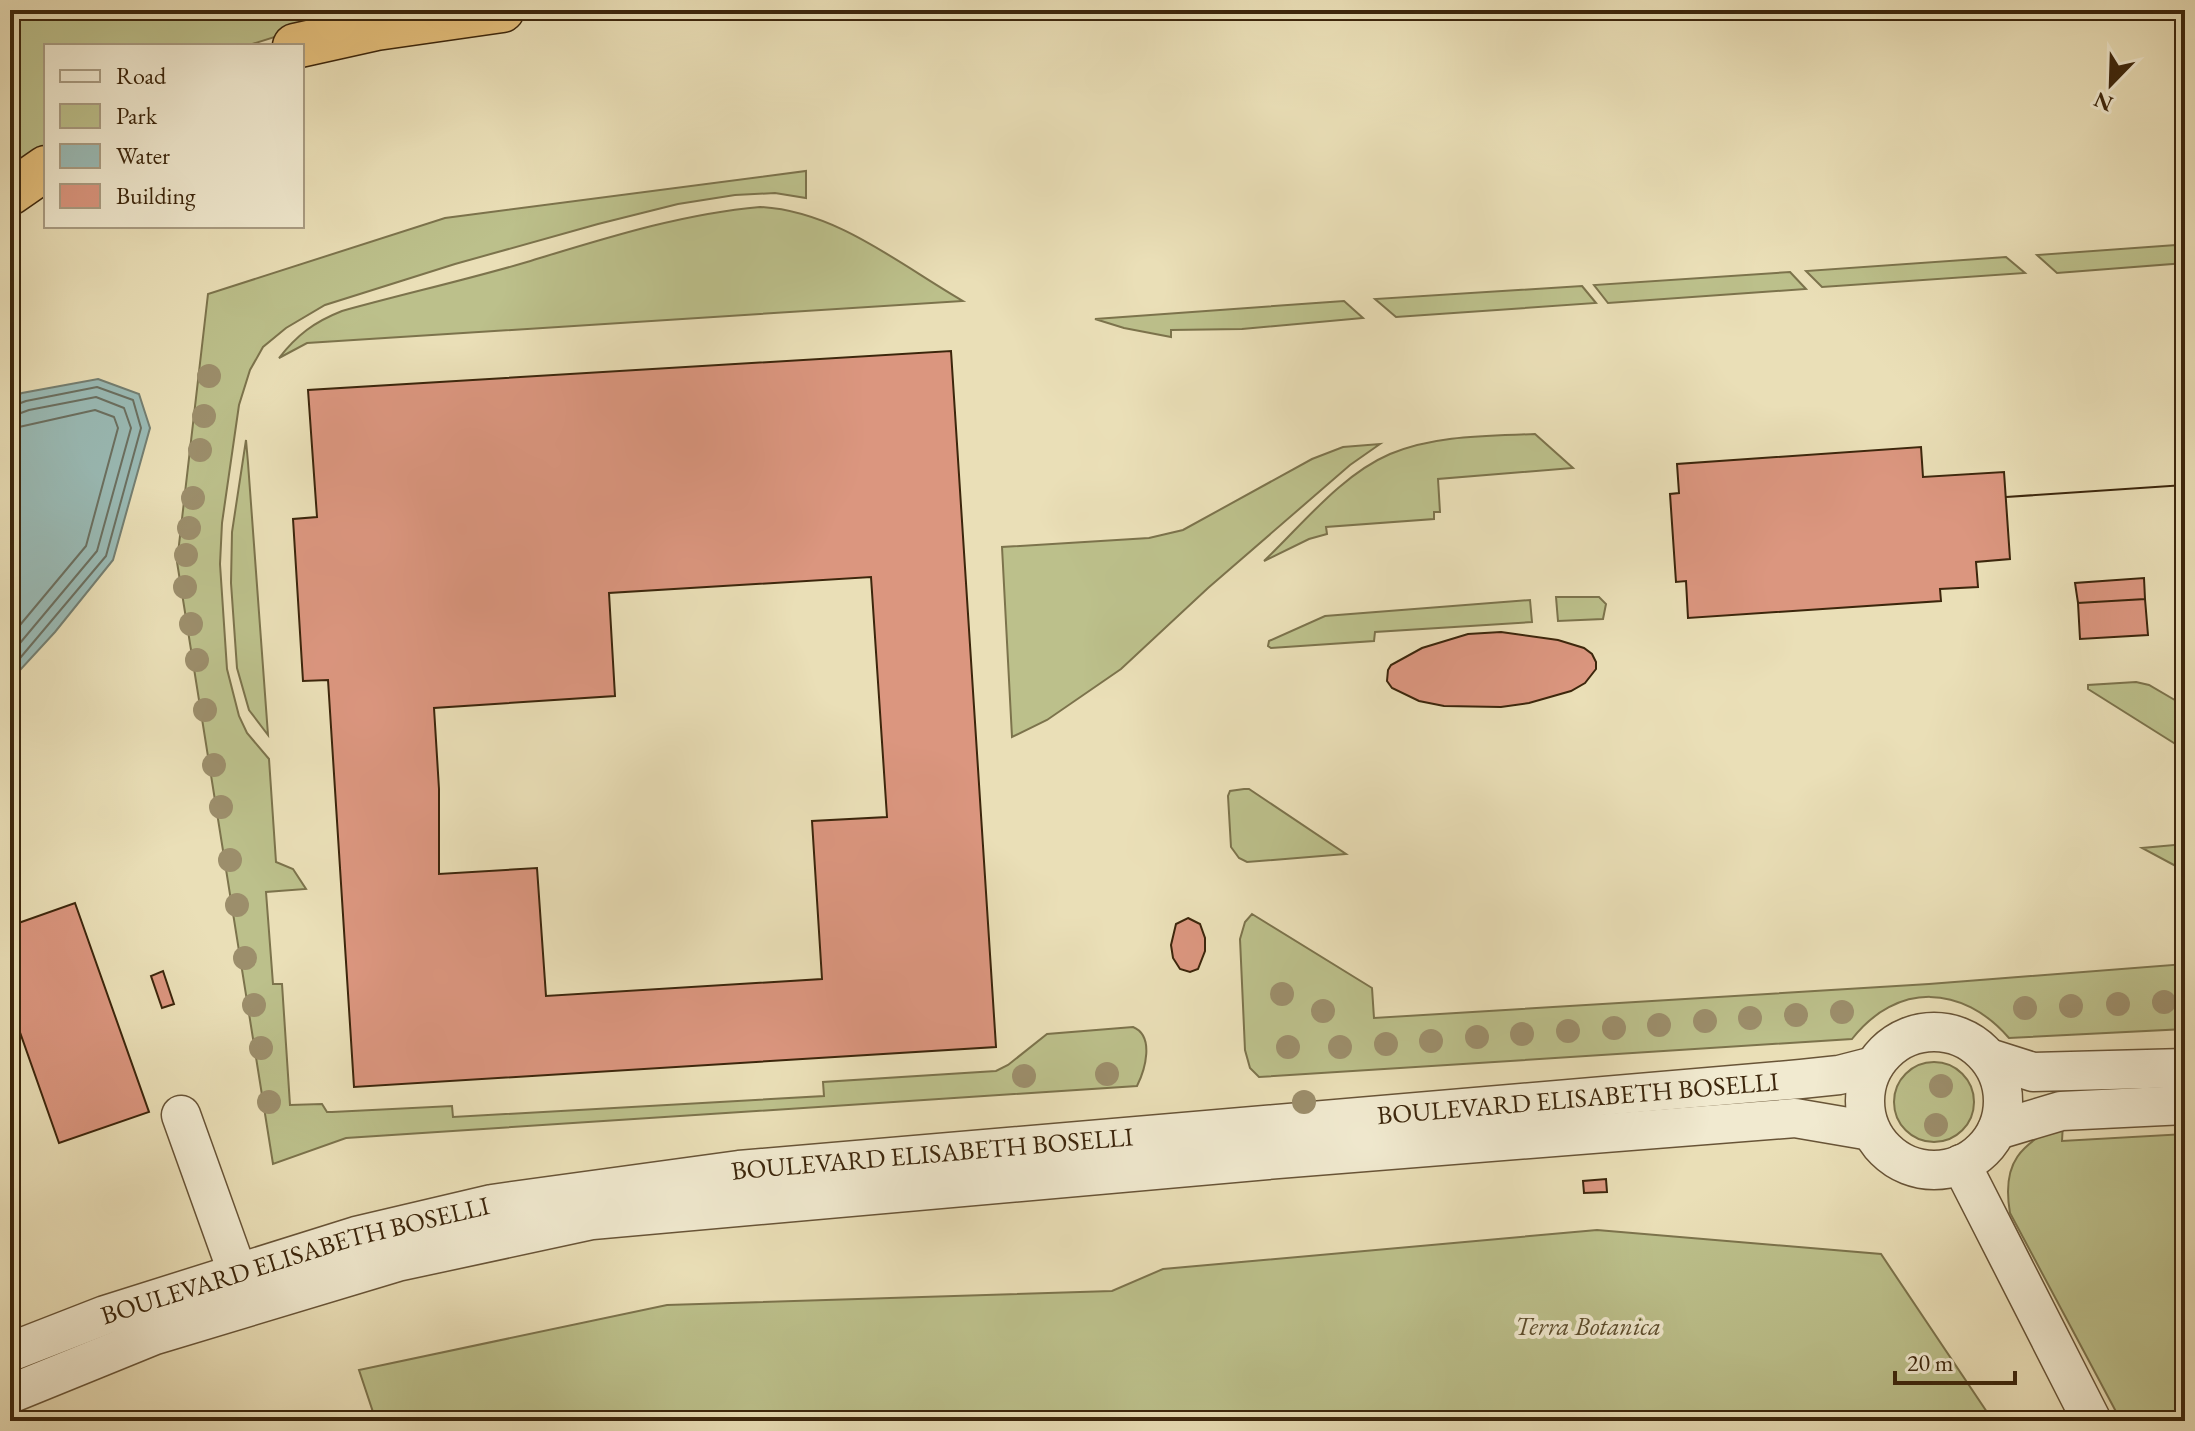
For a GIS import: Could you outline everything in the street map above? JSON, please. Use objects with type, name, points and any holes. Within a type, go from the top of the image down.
[{"type":"highway","points":[[304,44],[376,28],[502,10]]},
{"type":"highway","points":[[10,193],[44,169]]},
{"type":"street","points":[[1989,1058],[2003,1093],[2003,1112],[1997,1130],[1983,1150],[1961,1164],[1936,1170],[1910,1165],[1887,1152],[1871,1131],[1865,1102],[1866,1086],[1874,1066],[1898,1041],[1930,1032],[1947,1032],[1963,1038],[1989,1058],[2033,1072],[2185,1068]]},
{"type":"street","name":"BOULEVARD ELISABETH BOSELLI","points":[[10,1352],[105,1315],[356,1236],[492,1204],[739,1170],[1801,1079],[1839,1075],[1874,1066]]},
{"type":"street","points":[[1997,1130],[2061,1111],[2185,1105]]},
{"type":"street","points":[[181,1115],[238,1274]]},
{"type":"street","points":[[10,1394],[155,1335],[397,1262],[592,1220],[1290,1158],[1795,1118],[1871,1131]]},
{"type":"street","points":[[1961,1164],[2092,1421]]},
{"type":"green space","points":[[10,10],[394,10],[325,21],[252,44],[44,44],[44,151],[10,176]]},
{"type":"green space","points":[[806,171],[806,198],[775,193],[735,195],[678,204],[455,264],[325,305],[286,328],[263,347],[250,370],[239,405],[222,523],[220,564],[227,669],[239,716],[247,733],[269,759],[276,862],[293,869],[306,889],[266,892],[273,984],[282,984],[290,1105],[322,1104],[327,1112],[452,1106],[453,1117],[824,1096],[823,1082],[996,1071],[1047,1034],[1133,1027],[1140,1031],[1146,1045],[1145,1063],[1137,1086],[346,1138],[273,1164],[177,562],[208,294],[445,218]]},
{"type":"green space","points":[[760,207],[815,218],[841,229],[963,301],[307,343],[279,358],[307,330],[342,311],[504,269],[642,228],[701,215]]},
{"type":"green space","points":[[2176,245],[2185,249],[2185,263],[2057,273],[2037,255]]},
{"type":"green space","points":[[2006,257],[2025,273],[1822,287],[1806,271]]},
{"type":"green space","points":[[1790,272],[1806,289],[1608,303],[1594,285]]},
{"type":"green space","points":[[1582,286],[1596,303],[1396,317],[1375,299]]},
{"type":"green space","points":[[1344,301],[1363,318],[1242,329],[1171,330],[1171,337],[1095,319]]},
{"type":"green space","points":[[1535,434],[1573,468],[1438,479],[1440,512],[1434,512],[1434,519],[1326,527],[1327,534],[1309,539],[1264,561],[1339,488],[1372,463],[1390,454],[1443,440]]},
{"type":"green space","points":[[246,440],[268,735],[249,710],[237,668],[231,583],[232,532]]},
{"type":"green space","points":[[1380,444],[1350,465],[1208,588],[1121,669],[1047,720],[1012,737],[1002,547],[1149,538],[1183,530],[1312,459],[1343,447]]},
{"type":"green space","points":[[1556,597],[1599,597],[1606,604],[1603,619],[1558,621]]},
{"type":"green space","points":[[1530,600],[1532,622],[1375,632],[1374,641],[1268,646],[1269,641],[1325,616]]},
{"type":"green space","points":[[2136,682],[2149,685],[2185,706],[2185,750],[2088,689],[2088,685]]},
{"type":"green space","points":[[1249,789],[1346,854],[1247,862],[1239,858],[1231,847],[1228,796],[1230,791]]},
{"type":"green space","points":[[2185,844],[2185,871],[2142,848]]},
{"type":"green space","points":[[1252,914],[1372,988],[1374,1018],[1929,984],[2185,964],[2185,1029],[2009,1038],[1991,1020],[1971,1007],[1930,997],[1909,999],[1889,1007],[1870,1020],[1852,1039],[1259,1077],[1250,1068],[1245,1050],[1240,939],[1245,922]]},
{"type":"green space","points":[[1926,1062],[1942,1062],[1963,1073],[1974,1094],[1974,1110],[1963,1131],[1942,1142],[1926,1142],[1912,1136],[1900,1124],[1894,1110],[1894,1094],[1900,1080],[1912,1068]]},
{"type":"green space","points":[[2063,1123],[2062,1141],[2185,1134],[2185,1421],[2121,1421],[2010,1213],[2009,1180],[2017,1157],[2025,1147]]},
{"type":"green space","name":"Terra Botanica","points":[[1597,1230],[1881,1254],[1993,1421],[376,1421],[359,1370],[667,1305],[1112,1291],[1163,1269]]},
{"type":"water","points":[[98,379],[139,394],[150,428],[113,560],[55,632],[10,681],[10,400],[22,393]]},
{"type":"building","points":[[951,351],[996,1047],[354,1087],[328,680],[303,681],[293,519],[317,517],[308,390]],"holes":[[[871,577],[887,817],[812,821],[822,979],[546,996],[537,868],[439,874],[439,789],[434,708],[615,696],[609,593]]]},
{"type":"building","points":[[1921,447],[1923,477],[2004,472],[2010,559],[1976,562],[1978,587],[1940,589],[1941,601],[1688,618],[1686,581],[1676,582],[1670,494],[1679,493],[1677,464]]},
{"type":"building","points":[[2144,578],[2145,599],[2078,603],[2075,583]]},
{"type":"building","points":[[2145,599],[2148,635],[2080,639],[2078,603]]},
{"type":"building","points":[[1501,632],[1558,640],[1584,648],[1592,654],[1596,669],[1585,683],[1571,691],[1501,707],[1444,706],[1419,701],[1392,688],[1387,681],[1391,665],[1422,648],[1468,634]]},
{"type":"building","points":[[75,903],[149,1112],[59,1143],[10,1004],[10,926]]},
{"type":"building","points":[[1188,918],[1200,924],[1205,938],[1205,951],[1198,969],[1190,972],[1180,969],[1173,958],[1171,945],[1176,924]]},
{"type":"building","points":[[163,971],[174,1004],[162,1008],[151,976]]},
{"type":"building","points":[[1606,1179],[1607,1192],[1584,1193],[1583,1181]]},
{"type":"tram line","points":[[2006,497],[2185,485]]}]
